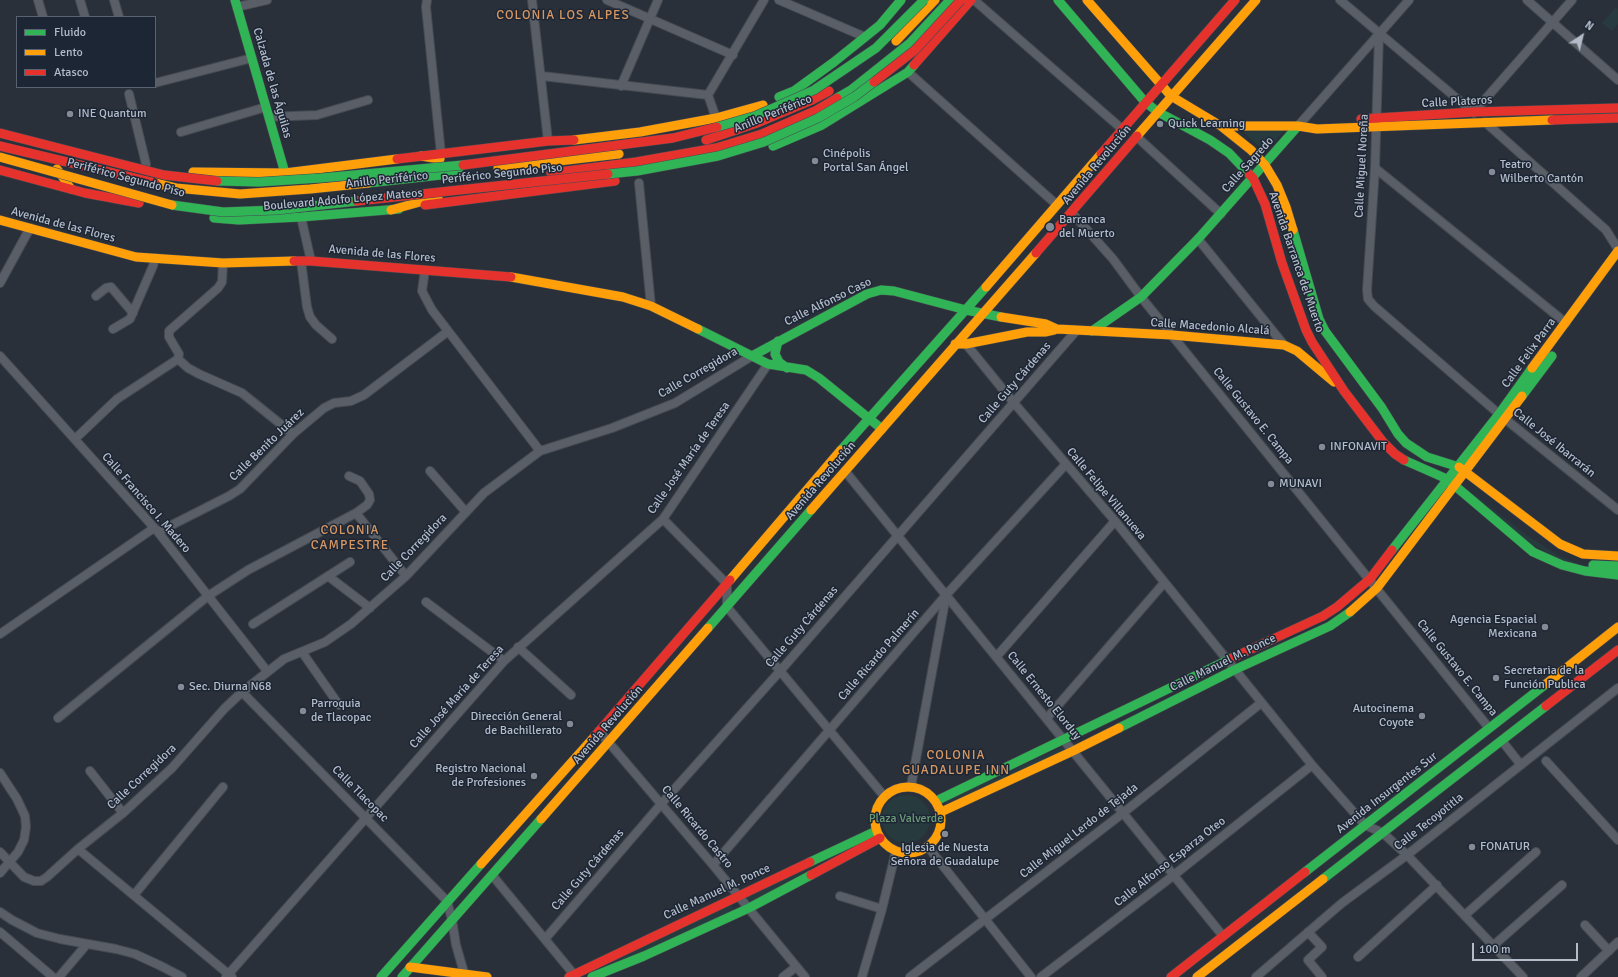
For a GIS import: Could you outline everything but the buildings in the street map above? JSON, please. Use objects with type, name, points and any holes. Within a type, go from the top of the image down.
[{"type":"main road","points":[[880,25],[901,0]]},
{"type":"main road","points":[[441,156],[548,141],[569,141],[640,132],[716,118],[752,109],[794,91],[834,62],[901,8],[908,0]]},
{"type":"main road","name":"Periférico Segundo Piso","points":[[0,133],[164,175],[230,182],[313,179],[457,166],[673,138],[711,129],[754,116],[814,90],[876,48],[924,0]]},
{"type":"main road","points":[[865,67],[904,34],[935,0]]},
{"type":"main road","name":"Anillo Periférico","points":[[0,153],[173,199],[237,207],[500,180],[636,162],[716,148],[762,134],[826,105],[851,90],[910,43],[950,0]]},
{"type":"main road","name":"Periférico Segundo Piso","points":[[0,156],[164,204],[223,212],[277,210],[637,171],[718,156],[764,142],[818,118],[854,97],[915,50],[961,0]]},
{"type":"main road","name":"Boulevard Adolfo López Mateos","points":[[0,170],[71,189],[218,219],[239,220],[391,210],[645,177],[720,163],[766,149],[811,130],[858,104],[908,72],[972,0]]},
{"type":"main road","name":"Avenida Barranca del Muerto","points":[[1058,0],[1145,102],[1158,112],[1210,140],[1229,153],[1253,178],[1265,204],[1282,262],[1309,336],[1344,391],[1383,442],[1395,454],[1420,469],[1447,479],[1455,484],[1523,544],[1545,558],[1562,565],[1585,571],[1618,575]]},
{"type":"main road","name":"Avenida Barranca del Muerto","points":[[1087,0],[1171,96],[1221,126],[1251,150],[1265,164],[1277,185],[1286,207],[1319,319],[1325,331],[1382,408],[1398,434],[1406,443],[1422,454],[1457,466],[1560,544],[1583,554],[1618,556]]},
{"type":"main road","name":"Avenida Revolución","points":[[381,977],[447,900],[599,731],[869,418],[966,310],[1122,128],[1235,0]]},
{"type":"main road","name":"Avenida Revolución","points":[[402,977],[728,607],[955,344],[1072,213],[1171,96],[1256,0]]},
{"type":"main road","name":"Calzada de las Águilas","points":[[236,4],[285,173]]},
{"type":"main road","name":"Anillo Periférico","points":[[0,146],[140,180],[190,190],[240,194],[394,180],[634,152],[714,138],[757,123],[812,100],[835,88]]},
{"type":"main road","points":[[794,91],[823,94]]},
{"type":"main road","points":[[811,130],[826,105]]},
{"type":"main road","name":"Calle Plateros","points":[[1376,123],[1474,112],[1618,108]]},
{"type":"main road","name":"Calle Plateros","points":[[1221,126],[1298,126],[1317,121],[1376,123],[1484,122],[1618,118]]},
{"type":"main road","points":[[0,126],[146,164],[203,173],[285,173],[421,156],[441,156],[567,146],[683,128],[711,129]]},
{"type":"main road","name":"Calle Sagredo","points":[[1092,331],[1141,297],[1221,214],[1298,126]]},
{"type":"main road","points":[[548,162],[569,141]]},
{"type":"main road","points":[[56,168],[71,189]]},
{"type":"main road","points":[[140,180],[166,168]]},
{"type":"main road","points":[[391,210],[500,180]]},
{"type":"main road","name":"Avenida de las Flores","points":[[0,220],[136,257],[224,263],[311,261],[521,278],[623,297],[651,306],[752,356]]},
{"type":"main road","name":"Calle Felix Parra","points":[[1465,472],[1566,322],[1618,250]]},
{"type":"main road","points":[[1282,262],[1300,256]]},
{"type":"main road","name":"Calle Felix Parra","points":[[1457,466],[1502,416],[1618,266]]},
{"type":"main road","name":"Calle Alfonso Caso","points":[[752,356],[778,340],[867,294],[881,290],[894,291],[966,310]]},
{"type":"main road","name":"Calle Macedonio Alcalá","points":[[966,310],[1046,324],[1057,329]]},
{"type":"main road","points":[[998,336],[1001,328],[1000,317]]},
{"type":"main road","name":"Calle Macedonio Alcalá","points":[[955,344],[966,344],[998,336],[1057,329],[1172,335],[1284,345],[1297,351],[1344,391]]},
{"type":"main road","points":[[778,340],[775,354],[779,362],[787,368]]},
{"type":"main road","points":[[765,348],[770,357],[768,364]]},
{"type":"main road","name":"Calle Corregidora","points":[[752,356],[768,364],[806,370],[819,378],[882,429]]},
{"type":"main road","points":[[1471,464],[1472,471],[1480,484]]},
{"type":"main road","name":"Calle Manuel M. Ponce","points":[[936,801],[1226,661],[1323,616],[1337,607],[1370,579],[1457,466]]},
{"type":"main road","name":"Calle Manuel M. Ponce","points":[[941,812],[1073,751],[1234,670],[1330,626],[1346,616],[1377,588],[1465,472]]},
{"type":"main road","points":[[1562,565],[1576,564],[1618,566]]},
{"type":"main road","name":"Avenida Insurgentes Sur","points":[[1171,977],[1618,627]]},
{"type":"main road","points":[[1197,977],[1502,740],[1616,656]]},
{"type":"main road","points":[[911,786],[924,790],[936,801],[941,812],[942,821],[936,839],[928,847],[921,851],[912,853],[896,851],[890,848],[878,834],[874,820],[876,808],[884,796],[894,789],[911,786]]},
{"type":"main road","points":[[592,977],[644,956],[749,908],[878,834]]},
{"type":"main road","name":"Calle Manuel M. Ponce","points":[[573,976],[738,895],[878,834]]},
{"type":"main road","points":[[410,967],[465,976],[487,977]]},
{"type":"street","points":[[38,0],[44,16]]},
{"type":"street","points":[[80,0],[85,16]]},
{"type":"street","points":[[114,0],[119,16]]},
{"type":"street","points":[[236,4],[267,0]]},
{"type":"street","points":[[427,0],[427,15],[441,156]]},
{"type":"street","points":[[532,0],[542,76],[548,141]]},
{"type":"street","points":[[607,0],[733,55]]},
{"type":"street","points":[[621,86],[658,0]]},
{"type":"street","points":[[708,96],[764,0]]},
{"type":"street","points":[[779,0],[865,37]]},
{"type":"street","points":[[972,0],[1122,128]]},
{"type":"street","points":[[1340,0],[1474,112],[1606,230],[1618,250]]},
{"type":"street","name":"Calle Sagredo","points":[[1298,126],[1409,0]]},
{"type":"street","points":[[1527,0],[1618,80]]},
{"type":"street","points":[[1474,112],[1572,0]]},
{"type":"street","name":"Calle Miguel Noreña","points":[[1368,299],[1367,290],[1375,168],[1379,34]]},
{"type":"street","points":[[156,83],[252,58]]},
{"type":"street","points":[[908,72],[1057,205]]},
{"type":"street","points":[[542,76],[708,96]]},
{"type":"street","points":[[129,94],[146,164]]},
{"type":"street","points":[[708,96],[716,118]]},
{"type":"street","points":[[269,117],[317,115],[368,100]]},
{"type":"street","points":[[181,132],[266,107]]},
{"type":"street","points":[[1137,137],[1221,214]]},
{"type":"street","points":[[1375,168],[1566,322]]},
{"type":"street","points":[[639,184],[651,306]]},
{"type":"street","name":"Calle Gustavo E. Campa","points":[[1072,213],[1113,259],[1141,297],[1489,728]]},
{"type":"street","points":[[301,217],[311,261]]},
{"type":"street","points":[[0,283],[30,228]]},
{"type":"street","points":[[1198,239],[1284,345]]},
{"type":"street","points":[[113,329],[130,319],[155,258]]},
{"type":"street","points":[[301,261],[307,307],[310,317],[316,326],[332,339]]},
{"type":"street","points":[[178,359],[179,354],[169,337],[169,331],[218,288],[222,282],[224,263]]},
{"type":"street","points":[[425,270],[422,291],[432,310],[447,332],[540,451]]},
{"type":"street","points":[[96,296],[106,288],[111,287],[133,313]]},
{"type":"street","name":"Calle José Ibarrarán","points":[[1368,299],[1374,306],[1502,416],[1618,510]]},
{"type":"street","name":"Calle Guty Cárdenas","points":[[545,939],[662,803],[781,670],[1076,331]]},
{"type":"street","name":"Calle Benito Juárez","points":[[0,634],[156,530],[229,496],[240,488],[293,434],[324,408],[334,403],[351,401],[364,395],[447,332]]},
{"type":"street","name":"Calle Felipe Villanueva","points":[[966,344],[1014,403],[1115,521],[1226,661],[1312,765],[1365,825]]},
{"type":"street","name":"Calle Francisco I. Madero","points":[[0,356],[156,530],[267,671]]},
{"type":"street","name":"Calle Corregidora","points":[[9,863],[24,877],[34,882],[41,881],[47,877],[78,849],[123,813],[172,768],[224,709],[242,692],[284,659],[325,642],[351,624],[406,576],[465,511],[484,493],[540,451],[612,428],[675,403],[752,356]]},
{"type":"street","points":[[178,359],[188,368],[199,374],[242,393],[293,434]]},
{"type":"street","points":[[75,439],[117,399],[178,359]]},
{"type":"street","name":"Calle José María de Teresa","points":[[229,976],[504,661],[663,519],[768,364]]},
{"type":"street","name":"Calle Ricardo Palmerín","points":[[713,865],[946,595],[1066,464]]},
{"type":"street","points":[[430,471],[465,511]]},
{"type":"street","name":"Calle Ernesto Elorduy","points":[[845,471],[997,656],[1223,936]]},
{"type":"street","points":[[58,718],[208,596],[248,570],[356,513],[367,505],[370,500],[369,494],[360,481],[349,476]]},
{"type":"street","points":[[356,513],[406,576]]},
{"type":"street","points":[[663,519],[727,584],[728,607],[884,796]]},
{"type":"street","points":[[997,656],[1115,521]]},
{"type":"street","points":[[253,624],[350,562]]},
{"type":"street","points":[[328,576],[363,601],[370,608]]},
{"type":"street","points":[[1047,718],[1164,583]]},
{"type":"street","points":[[911,786],[946,595]]},
{"type":"street","points":[[426,602],[504,661]]},
{"type":"street","points":[[518,648],[570,695]]},
{"type":"street","points":[[302,652],[339,704]]},
{"type":"street","name":"Calle Tecoyotitla","points":[[1258,976],[1342,903],[1407,855],[1618,688]]},
{"type":"street","name":"Calle Tlacopac","points":[[242,692],[447,900]]},
{"type":"street","name":"Calle Miguel Lerdo de Tejada","points":[[910,977],[1123,813],[1261,703]]},
{"type":"street","name":"Calle Ricardo Castro","points":[[599,731],[662,803],[805,977]]},
{"type":"street","points":[[1502,740],[1521,765]]},
{"type":"street","points":[[1546,761],[1618,840]]},
{"type":"street","name":"Calle Alfonso Esparza Oteo","points":[[1041,977],[1174,876],[1312,765]]},
{"type":"street","points":[[90,771],[123,813]]},
{"type":"street","points":[[0,773],[25,816],[26,826],[24,840],[18,852],[0,873]]},
{"type":"street","points":[[134,894],[222,787]]},
{"type":"street","points":[[1365,825],[1383,833],[1407,855],[1465,914],[1523,977]]},
{"type":"street","points":[[928,847],[1031,977]]},
{"type":"street","points":[[78,849],[134,894],[229,976]]},
{"type":"street","points":[[862,977],[882,909],[896,851]]},
{"type":"street","points":[[0,852],[9,863]]},
{"type":"street","points":[[1465,914],[1536,852]]},
{"type":"street","points":[[492,875],[545,939],[573,976]]},
{"type":"street","points":[[1358,957],[1437,885]]},
{"type":"street","points":[[1494,946],[1562,885]]},
{"type":"street","points":[[840,896],[882,909]]},
{"type":"street","points":[[447,900],[456,945],[465,976]]},
{"type":"street","points":[[0,912],[37,933],[60,940],[135,954],[182,977]]},
{"type":"street","points":[[1586,925],[1609,951]]},
{"type":"street","points":[[0,932],[53,977]]},
{"type":"street","points":[[1308,932],[1322,947],[1308,960],[1322,977]]},
{"type":"street","points":[[1581,977],[1618,942]]},
{"type":"street","points":[[59,977],[87,944]]},
{"type":"street","points":[[783,977],[796,967]]},
{"type":"green space","points":[[1616,7],[1618,9],[1618,24],[1612,31],[1602,23]]},
{"type":"green space","points":[[1286,128],[1266,152],[1243,132]]},
{"type":"green space","points":[[1462,485],[1528,536],[1559,556],[1580,564],[1570,566],[1525,540]]},
{"type":"green space","points":[[1062,747],[1066,751],[947,805],[945,802]]},
{"type":"green space","name":"Plaza Valverde","points":[[906,795],[915,797],[923,802],[928,810],[930,819],[928,828],[923,836],[915,841],[906,843],[897,841],[889,836],[884,828],[882,819],[884,810],[889,802],[897,797]]},
{"type":"green space","points":[[867,837],[751,902],[746,897]]},
{"type":"green space","points":[[731,905],[735,911],[609,966],[585,973]]},
{"type":"traffic: fast","points":[[235,0],[285,173]]},
{"type":"traffic: fast","points":[[779,97],[794,91],[834,62],[880,25],[901,0]]},
{"type":"traffic: fast","points":[[717,127],[755,116],[814,90],[876,48],[924,0]]},
{"type":"traffic: fast","points":[[837,98],[851,90],[910,43],[950,0]]},
{"type":"traffic: fast","points":[[1058,0],[1145,102],[1158,112],[1210,140],[1229,153],[1249,174]]},
{"type":"traffic: fast","points":[[773,146],[822,125],[908,72],[914,65]]},
{"type":"traffic: fast","points":[[608,174],[637,171],[718,156],[764,142],[818,118],[854,97],[874,82]]},
{"type":"traffic: fast","points":[[1092,331],[1141,297],[1198,239],[1298,126]]},
{"type":"traffic: fast","points":[[217,181],[259,182],[321,178],[463,165]]},
{"type":"traffic: fast","points":[[368,183],[459,173]]},
{"type":"traffic: fast","points":[[172,205],[223,212],[277,210],[357,201]]},
{"type":"traffic: fast","points":[[214,218],[239,220],[301,217],[399,209]]},
{"type":"traffic: fast","points":[[1293,230],[1319,319],[1325,331],[1382,408],[1398,434],[1406,443],[1427,457],[1459,467]]},
{"type":"traffic: fast","points":[[841,450],[986,287]]},
{"type":"traffic: fast","points":[[752,356],[867,294],[881,290],[894,291],[966,310],[1001,317]]},
{"type":"traffic: fast","points":[[698,329],[768,364],[806,370],[819,378],[882,429]]},
{"type":"traffic: fast","points":[[778,341],[775,354],[779,362],[787,368]]},
{"type":"traffic: fast","points":[[1522,396],[1552,356]]},
{"type":"traffic: fast","points":[[1392,550],[1499,414],[1532,368]]},
{"type":"traffic: fast","points":[[1404,460],[1447,479],[1533,552],[1562,565],[1585,571],[1618,575]]},
{"type":"traffic: fast","points":[[708,628],[811,510]]},
{"type":"traffic: fast","points":[[1593,565],[1618,566]]},
{"type":"traffic: fast","points":[[1119,728],[1234,670],[1330,626],[1350,612]]},
{"type":"traffic: fast","points":[[936,801],[1232,658]]},
{"type":"traffic: fast","points":[[1305,872],[1546,684]]},
{"type":"traffic: fast","points":[[1323,879],[1546,706]]},
{"type":"traffic: fast","points":[[402,977],[541,819]]},
{"type":"traffic: fast","points":[[810,862],[876,831]]},
{"type":"traffic: fast","points":[[381,977],[481,864]]},
{"type":"traffic: fast","points":[[592,977],[644,956],[749,908],[811,875]]},
{"type":"traffic: slow","points":[[896,41],[935,0]]},
{"type":"traffic: slow","points":[[1087,0],[1171,96],[1221,126],[1251,150],[1265,165],[1277,185],[1293,230]]},
{"type":"traffic: slow","points":[[1137,136],[1256,0]]},
{"type":"traffic: slow","points":[[574,140],[640,132],[716,118],[763,105]]},
{"type":"traffic: slow","points":[[1221,126],[1298,126],[1317,129],[1552,120]]},
{"type":"traffic: slow","points":[[498,168],[619,154]]},
{"type":"traffic: slow","points":[[986,287],[1101,154]]},
{"type":"traffic: slow","points":[[421,156],[440,159]]},
{"type":"traffic: slow","points":[[0,157],[172,205]]},
{"type":"traffic: slow","points":[[193,172],[285,173],[397,159]]},
{"type":"traffic: slow","points":[[57,169],[71,189]]},
{"type":"traffic: slow","points":[[155,183],[176,188],[240,194],[368,183]]},
{"type":"traffic: slow","points":[[391,210],[438,197]]},
{"type":"traffic: slow","points":[[0,220],[136,257],[223,263],[294,261]]},
{"type":"traffic: slow","points":[[1532,368],[1618,251]]},
{"type":"traffic: slow","points":[[811,510],[1036,253]]},
{"type":"traffic: slow","points":[[511,277],[623,297],[651,306],[698,329]]},
{"type":"traffic: slow","points":[[1001,317],[1046,324],[1057,329],[1172,335],[1284,345],[1297,351],[1334,382]]},
{"type":"traffic: slow","points":[[955,344],[966,344],[1027,332],[1045,332],[1054,330]]},
{"type":"traffic: slow","points":[[1350,612],[1377,588],[1522,396]]},
{"type":"traffic: slow","points":[[730,580],[841,450]]},
{"type":"traffic: slow","points":[[1459,467],[1560,544],[1583,554],[1618,556]]},
{"type":"traffic: slow","points":[[1546,684],[1618,627]]},
{"type":"traffic: slow","points":[[541,819],[708,628]]},
{"type":"traffic: slow","points":[[941,812],[1119,728]]},
{"type":"traffic: slow","points":[[481,864],[595,736]]},
{"type":"traffic: slow","points":[[901,787],[915,787],[927,792],[936,801],[941,813],[941,820],[939,833],[932,844],[915,853],[901,853],[889,848],[880,839],[875,827],[875,813],[880,801],[889,792],[901,787]]},
{"type":"traffic: slow","points":[[1197,977],[1323,879]]},
{"type":"traffic: slow","points":[[410,967],[487,977]]},
{"type":"traffic: jam","points":[[874,82],[915,50],[961,0]]},
{"type":"traffic: jam","points":[[914,65],[971,0]]},
{"type":"traffic: jam","points":[[1101,154],[1235,0]]},
{"type":"traffic: jam","points":[[706,140],[757,123],[812,100],[829,91]]},
{"type":"traffic: jam","points":[[551,173],[636,162],[716,148],[762,134],[815,111],[837,98]]},
{"type":"traffic: jam","points":[[1361,119],[1474,112],[1618,108]]},
{"type":"traffic: jam","points":[[1552,120],[1618,118]]},
{"type":"traffic: jam","points":[[463,165],[673,138],[717,127]]},
{"type":"traffic: jam","points":[[0,133],[164,175],[217,181]]},
{"type":"traffic: jam","points":[[1036,253],[1137,136]]},
{"type":"traffic: jam","points":[[397,159],[548,141],[574,140]]},
{"type":"traffic: jam","points":[[0,146],[155,183]]},
{"type":"traffic: jam","points":[[0,170],[85,193],[139,203]]},
{"type":"traffic: jam","points":[[357,201],[608,174]]},
{"type":"traffic: jam","points":[[1249,174],[1253,178],[1265,204],[1282,263],[1306,330],[1312,342],[1344,391],[1383,442],[1395,454],[1404,460]]},
{"type":"traffic: jam","points":[[425,205],[615,181]]},
{"type":"traffic: jam","points":[[294,261],[311,261],[511,277]]},
{"type":"traffic: jam","points":[[1232,658],[1323,616],[1337,607],[1370,579],[1392,550]]},
{"type":"traffic: jam","points":[[595,736],[730,580]]},
{"type":"traffic: jam","points":[[1546,706],[1618,650]]},
{"type":"traffic: jam","points":[[811,875],[880,838]]},
{"type":"traffic: jam","points":[[569,977],[810,862]]},
{"type":"traffic: jam","points":[[1171,977],[1305,872]]},
{"type":"place","name":"INE Quantum","points":[[70,114]]},
{"type":"place","name":"Quick Learning","points":[[1160,124]]},
{"type":"place","name":"Cinépolis Portal San Ángel","points":[[815,161]]},
{"type":"place","name":"Teatro Wilberto Cantón","points":[[1492,172]]},
{"type":"place","name":"Barranca del Muerto","points":[[1050,227]]},
{"type":"place","name":"INFONAVIT","points":[[1322,447]]},
{"type":"place","name":"MUNAVI","points":[[1271,484]]},
{"type":"place","name":"Agencia Espacial Mexicana","points":[[1545,627]]},
{"type":"place","name":"Secretaria de la Función Publica","points":[[1496,678]]},
{"type":"place","name":"Sec. Diurna N68","points":[[181,687]]},
{"type":"place","name":"Parroquia de Tlacopac","points":[[303,711]]},
{"type":"place","name":"Autocinema Coyote","points":[[1422,716]]},
{"type":"place","name":"Dirección General de Bachillerato","points":[[570,724]]},
{"type":"place","name":"Registro Nacional de Profesiones","points":[[534,776]]},
{"type":"place","name":"Iglesia de Nuesta Señora de Guadalupe","points":[[945,834]]},
{"type":"place","name":"FONATUR","points":[[1472,847]]},
{"type":"district","name":"COLONIA LOS ALPES","points":[[563,16]]},
{"type":"district","name":"COLONIA CAMPESTRE","points":[[350,538]]},
{"type":"district","name":"COLONIA GUADALUPE INN","points":[[956,764]]}]
